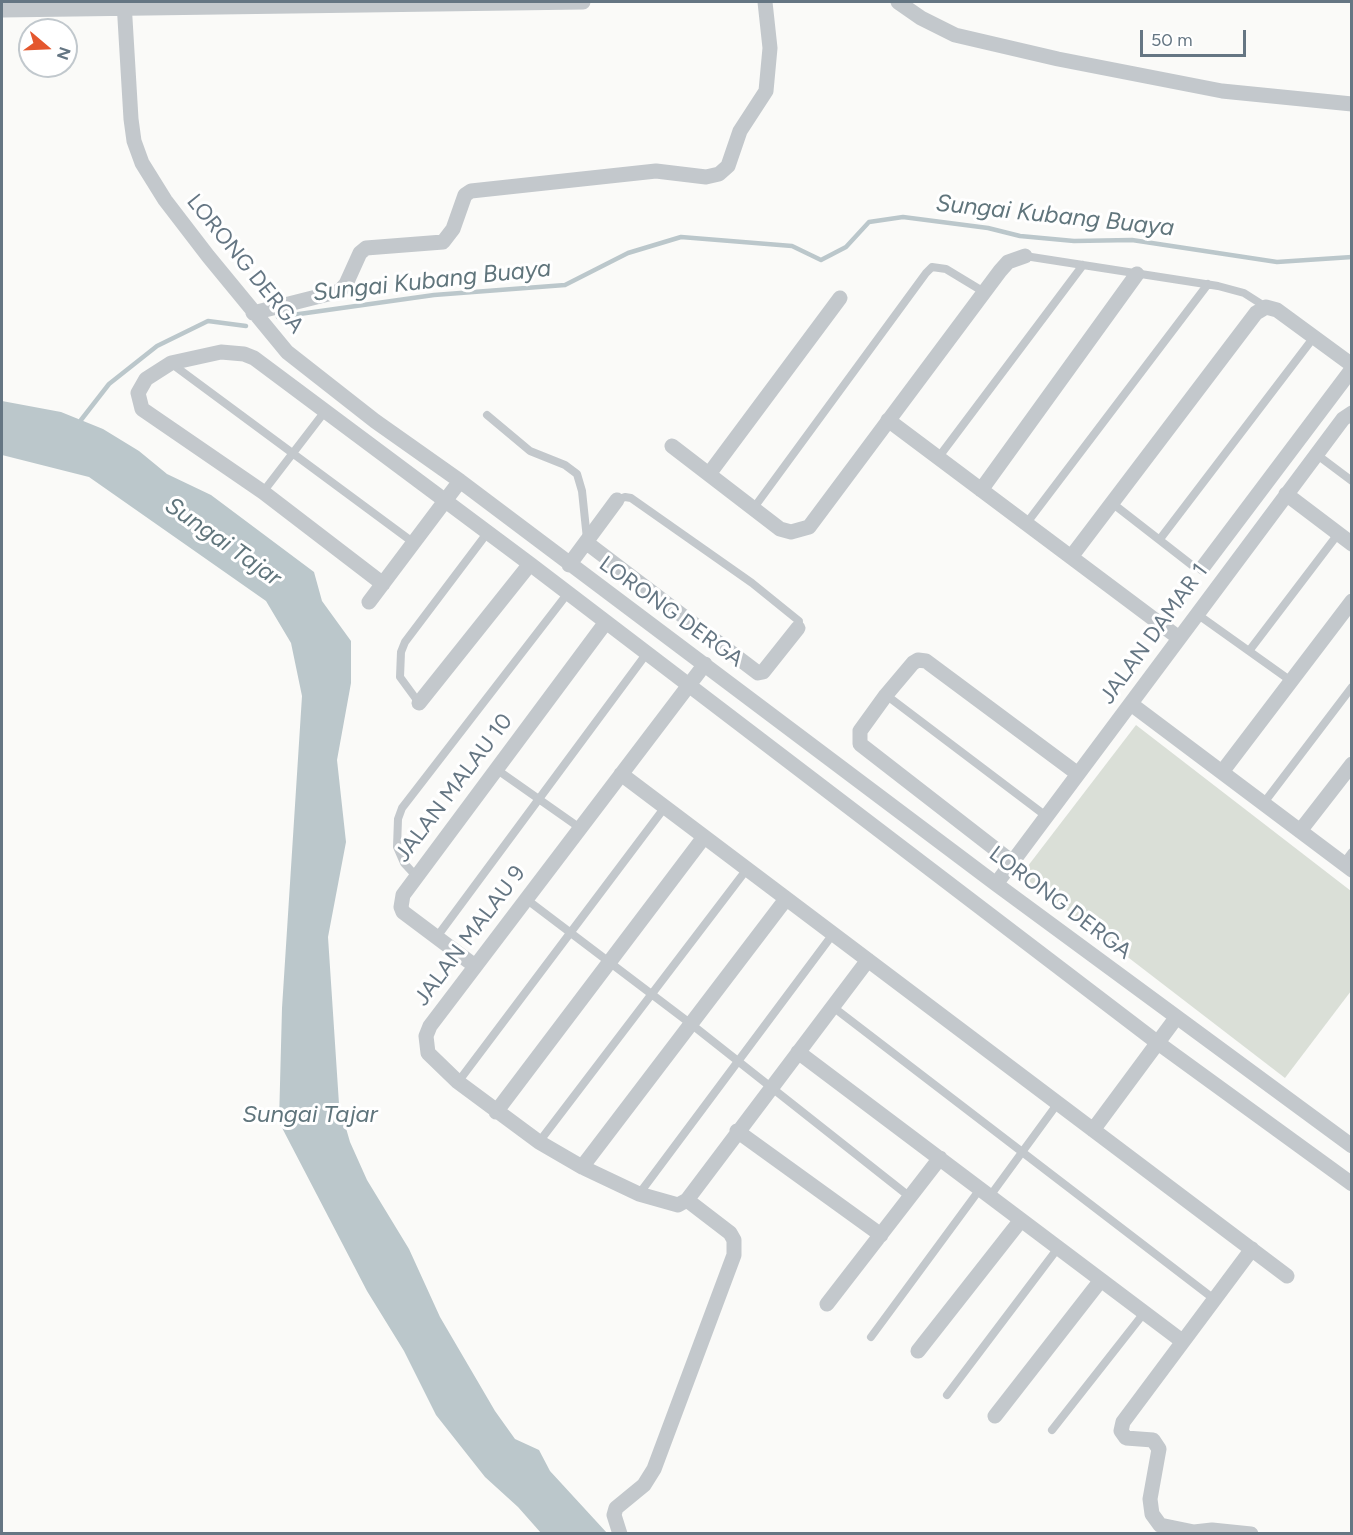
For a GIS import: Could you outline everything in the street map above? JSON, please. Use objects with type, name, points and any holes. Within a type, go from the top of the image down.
[{"type":"street","points":[[2,10],[124,5],[584,2]]},
{"type":"street","points":[[253,313],[340,291],[346,284],[360,254],[366,248],[443,242],[453,229],[465,195],[471,191],[656,171],[706,177],[719,174],[728,166],[740,131],[766,91],[770,48],[765,2]]},
{"type":"street","points":[[898,2],[921,18],[955,35],[1058,59],[1222,91],[1352,104]]},
{"type":"street","name":"LORONG DERGA","points":[[124,5],[131,119],[134,141],[142,163],[165,200],[253,313],[287,352],[312,373],[460,481],[569,565],[705,664],[1176,1018],[1348,1138]]},
{"type":"street","points":[[672,446],[780,529],[790,532],[808,527],[1008,262],[1025,256]]},
{"type":"street","points":[[981,490],[1137,274]]},
{"type":"street","points":[[709,474],[840,298]]},
{"type":"street","points":[[1071,557],[1256,313],[1266,308],[1277,310],[1352,367],[1203,567]]},
{"type":"street","points":[[383,584],[263,492],[142,409],[138,401],[141,386],[146,379],[171,363],[221,352],[244,354],[326,410],[1158,1043],[1352,1184]]},
{"type":"street","name":"JALAN DAMAR 1","points":[[996,884],[1316,454],[1343,419],[1352,413]]},
{"type":"street","points":[[888,420],[1179,638]]},
{"type":"street","points":[[369,602],[460,481]]},
{"type":"street","points":[[1286,494],[1352,544]]},
{"type":"street","points":[[569,565],[617,500]]},
{"type":"street","points":[[587,543],[758,673],[763,672],[798,628]]},
{"type":"street","points":[[419,703],[530,564]]},
{"type":"street","points":[[1222,772],[1352,601]]},
{"type":"street","name":"JALAN MALAU 10","points":[[475,966],[403,912],[401,907],[403,895],[606,622]]},
{"type":"street","points":[[1012,862],[860,744],[858,736],[860,731],[886,695],[913,663],[918,660],[926,661],[1078,774]]},
{"type":"street","name":"JALAN MALAU 9","points":[[687,1200],[678,1205],[639,1194],[582,1167],[539,1142],[496,1112],[434,1061],[426,1046],[426,1036],[430,1026],[475,966],[705,664]]},
{"type":"street","points":[[1131,704],[1300,831],[1349,862]]},
{"type":"street","points":[[1300,831],[1352,764]]},
{"type":"street","points":[[621,774],[1287,1276]]},
{"type":"street","points":[[496,1112],[704,837]]},
{"type":"street","points":[[582,1167],[786,899]]},
{"type":"street","points":[[620,1533],[614,1515],[616,1508],[644,1485],[654,1469],[734,1255],[734,1240],[730,1233],[687,1200],[868,960]]},
{"type":"street","points":[[1093,1130],[1176,1018]]},
{"type":"street","points":[[798,1052],[1182,1341]]},
{"type":"street","points":[[737,1131],[881,1235]]},
{"type":"street","points":[[827,1304],[940,1158]]},
{"type":"street","points":[[918,1351],[1021,1220]]},
{"type":"street","points":[[1251,1533],[1212,1530],[1194,1532],[1160,1525],[1152,1514],[1150,1499],[1159,1449],[1153,1440],[1126,1438],[1121,1431],[1123,1422],[1252,1249]]},
{"type":"street","points":[[995,1416],[1101,1280]]},
{"type":"lane","points":[[1025,256],[1209,284],[1244,293],[1266,308]]},
{"type":"lane","points":[[938,458],[1083,265]]},
{"type":"lane","points":[[753,509],[932,267],[946,269],[984,292]]},
{"type":"lane","points":[[1026,524],[1209,284]]},
{"type":"lane","points":[[1160,539],[1314,337]]},
{"type":"lane","points":[[171,363],[414,543]]},
{"type":"lane","points":[[263,492],[326,410]]},
{"type":"lane","points":[[487,415],[530,451],[565,465],[577,474],[582,491],[587,543]]},
{"type":"lane","points":[[1316,454],[1352,481]]},
{"type":"lane","points":[[617,500],[625,496],[631,498],[752,584],[799,621],[798,628]]},
{"type":"lane","points":[[1111,503],[1193,566],[1203,567]]},
{"type":"lane","points":[[419,703],[400,677],[401,652],[405,642],[488,532]]},
{"type":"lane","points":[[1249,651],[1338,534]]},
{"type":"lane","points":[[416,876],[404,863],[397,847],[398,819],[402,808],[568,593]]},
{"type":"lane","points":[[1197,614],[1291,681]]},
{"type":"lane","points":[[436,938],[647,653]]},
{"type":"lane","points":[[1263,804],[1352,687]]},
{"type":"lane","points":[[886,695],[1046,816]]},
{"type":"lane","points":[[496,769],[580,828]]},
{"type":"lane","points":[[458,1082],[665,807]]},
{"type":"lane","points":[[539,1142],[747,869]]},
{"type":"lane","points":[[526,899],[691,1024],[910,1197]]},
{"type":"lane","points":[[639,1194],[833,934]]},
{"type":"lane","points":[[833,1007],[1214,1299]]},
{"type":"lane","points":[[871,1336],[985,1193],[1021,1153],[1058,1103]]},
{"type":"lane","points":[[947,1395],[1058,1248]]},
{"type":"lane","points":[[1052,1430],[1144,1313]]},
{"type":"shaded area","points":[[1136,725],[1351,891],[1351,991],[1285,1078],[1021,875]]},
{"type":"water","name":"Sungai Tajar","points":[[2,401],[61,412],[103,429],[139,451],[167,474],[211,495],[314,572],[322,601],[351,641],[351,683],[337,760],[346,842],[328,937],[339,1104],[350,1142],[367,1180],[409,1249],[440,1317],[495,1411],[515,1439],[539,1450],[550,1471],[607,1533],[541,1533],[518,1507],[485,1477],[436,1415],[404,1351],[367,1291],[279,1122],[282,1008],[302,696],[291,643],[266,601],[89,477],[2,455]]},
{"type":"waterway","name":"Sungai Kubang Buaya","points":[[278,317],[434,295],[565,285],[628,253],[681,237],[792,246],[821,260],[846,247],[869,222],[903,217],[988,228],[1020,236],[1074,241],[1132,240],[1277,262],[1352,257]]},
{"type":"waterway","name":"Sungai Kubang Buaya","points":[[81,426],[81,420],[109,384],[157,346],[208,321],[246,326]]}]
